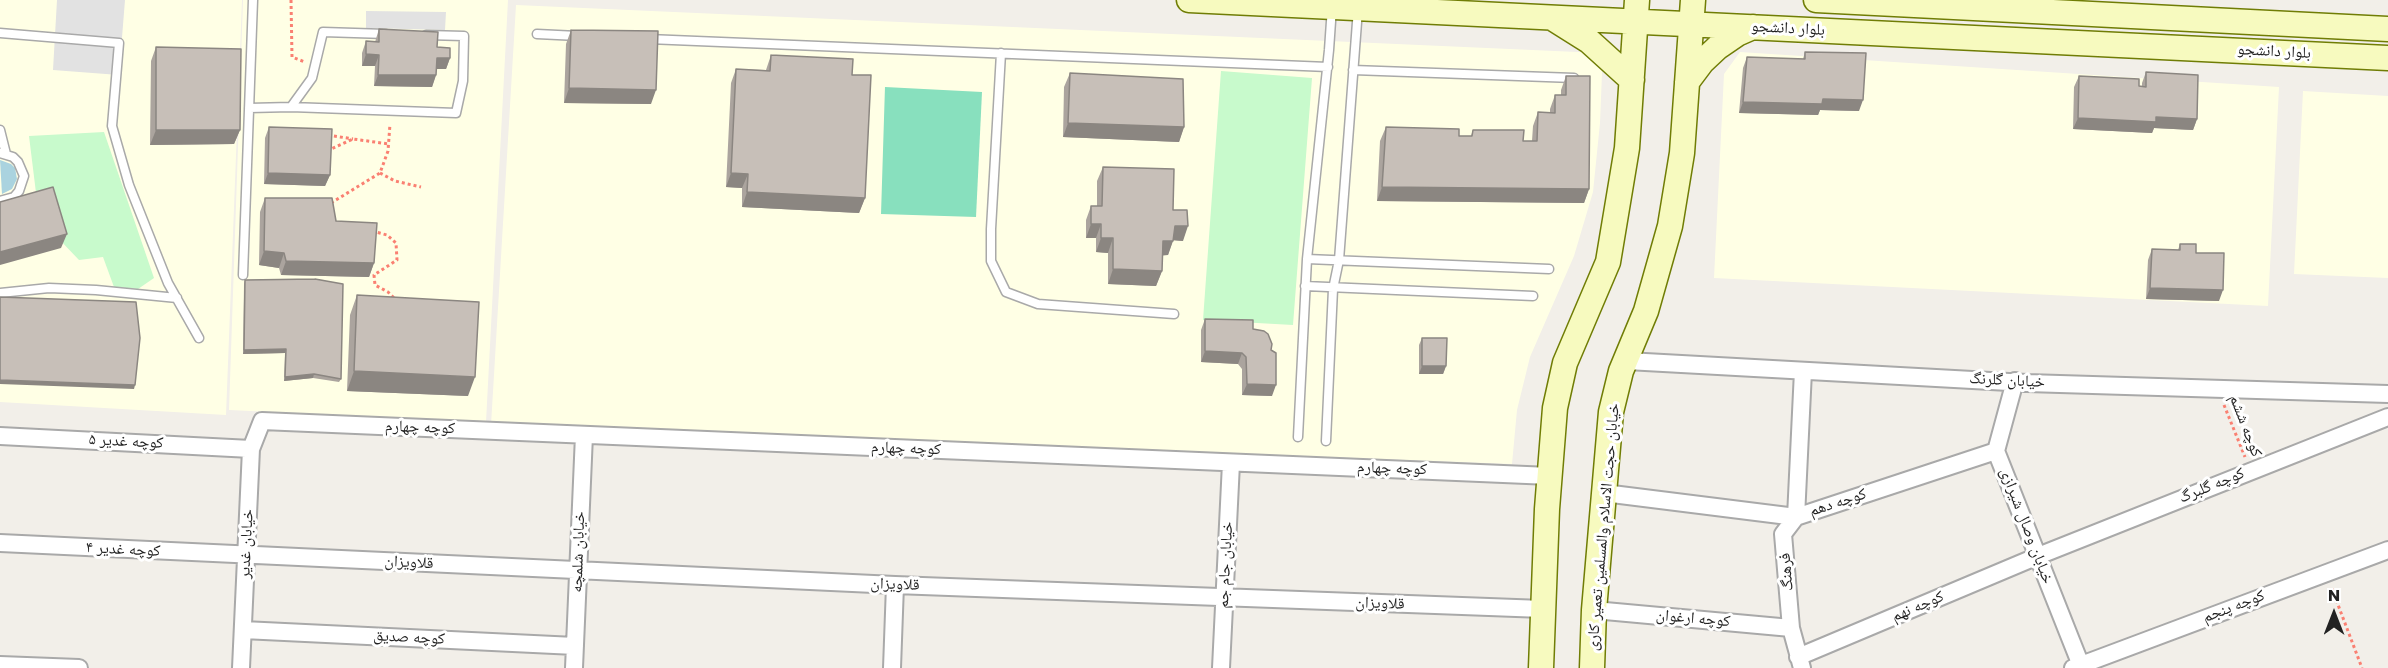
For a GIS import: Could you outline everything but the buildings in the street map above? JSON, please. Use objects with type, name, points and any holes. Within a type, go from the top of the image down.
[{"type":"main road","name":"بلوار دانشجو","points":[[1189,0],[1549,17],[1636,11],[1692,24],[2388,58]]},
{"type":"main road","name":"خیابان حجت الاسلام والمسلمین تعمیر کاری","points":[[1592,668],[1594,610],[1611,412],[1621,371],[1646,311],[1670,226],[1682,153],[1693,0]]},
{"type":"main road","name":"بلوار دانشجو","points":[[1816,0],[2093,7],[2388,29]]},
{"type":"main road","points":[[1541,668],[1555,408],[1565,363],[1608,262],[1627,148],[1636,11]]},
{"type":"main road","points":[[1549,17],[1589,40],[1632,80]]},
{"type":"main road","points":[[1687,82],[1702,62],[1718,47],[1737,34],[1753,27]]},
{"type":"street","name":"خیابان گلرنگ","points":[[1627,361],[2015,381],[2388,394]]},
{"type":"street","name":"فرهنگ","points":[[1800,662],[1791,628],[1783,534],[1796,517],[1803,371]]},
{"type":"street","name":"خیابان وصال شیرازی","points":[[2015,381],[1996,451],[2038,556],[2078,667]]},
{"type":"street","name":"کوچه گلبرگ","points":[[2038,556],[2388,417]]},
{"type":"street","name":"کوچه چهارم","points":[[262,421],[1550,476]]},
{"type":"street","name":"خیابان غدیر","points":[[241,668],[251,449],[262,421]]},
{"type":"street","name":"خیابان شلمچه","points":[[574,668],[584,435]]},
{"type":"street","name":"کوچه غدیر ۵","points":[[0,436],[251,449]]},
{"type":"street","name":"کوچه دهم","points":[[1604,494],[1796,517],[1996,451]]},
{"type":"street","name":"خیابان جام جم","points":[[1221,668],[1231,463]]},
{"type":"street","name":"کوچه غدیر ۴","points":[[0,543],[246,556]]},
{"type":"street","name":"کوچه پنجم","points":[[2078,667],[2388,550]]},
{"type":"street","name":"قلاویزان","points":[[246,556],[1224,599],[1543,609]]},
{"type":"street","name":"کوچه نهم","points":[[1800,662],[2038,556]]},
{"type":"street","points":[[892,668],[896,585]]},
{"type":"street","name":"کوچه ارغوان","points":[[1594,610],[1791,628]]},
{"type":"street","name":"کوچه صدیق","points":[[243,630],[575,646]]},
{"type":"street","points":[[0,665],[79,668]]},
{"type":"lane","points":[[243,275],[253,0]]},
{"type":"lane","points":[[1298,437],[1307,259],[1328,67],[1332,7]]},
{"type":"lane","points":[[1326,441],[1333,289],[1339,260],[1358,8]]},
{"type":"lane","points":[[291,107],[312,78],[323,32],[394,34]]},
{"type":"lane","points":[[0,33],[119,43],[112,126],[129,185],[168,283],[199,338]]},
{"type":"lane","points":[[537,34],[585,36]]},
{"type":"lane","points":[[249,108],[291,107],[456,113],[463,81],[464,36],[417,35]]},
{"type":"lane","points":[[633,38],[1328,67]]},
{"type":"lane","points":[[1001,53],[991,261],[1006,292],[1038,304],[1174,314]]},
{"type":"lane","points":[[1353,70],[1577,78]]},
{"type":"lane","points":[[0,130],[3,153],[13,157],[22,169],[23,184],[14,196],[0,201]]},
{"type":"lane","points":[[1307,259],[1550,269]]},
{"type":"lane","points":[[1305,286],[1533,296]]},
{"type":"lane","points":[[0,293],[49,288],[177,298]]},
{"type":"path","points":[[291,0],[292,57]]},
{"type":"path","points":[[333,212],[331,203],[380,173],[389,144],[390,110]]},
{"type":"path","points":[[326,134],[389,144]]},
{"type":"path","points":[[327,151],[353,139]]},
{"type":"path","points":[[380,173],[395,181],[421,187]]},
{"type":"path","points":[[371,230],[387,235],[396,243],[397,260],[374,275],[375,285],[388,292],[401,306]]},
{"type":"path","name":"کوچه ششم","points":[[2218,389],[2250,471]]},
{"type":"path","points":[[2326,573],[2362,668]]},
{"type":"shaded area","points":[[0,0],[242,0],[226,415],[0,402]]},
{"type":"shaded area","points":[[57,0],[125,0],[119,75],[53,70]]},
{"type":"shaded area","points":[[243,0],[508,0],[486,422],[229,410]]},
{"type":"shaded area","points":[[516,5],[1600,53],[1602,73],[1600,123],[1593,192],[1574,256],[1530,357],[1517,410],[1512,464],[491,425]]},
{"type":"shaded area","points":[[366,11],[446,12],[445,30],[366,28]]},
{"type":"shaded area","points":[[1740,52],[2279,87],[2268,306],[1714,278],[1724,74]]},
{"type":"shaded area","points":[[2303,91],[2388,96],[2388,278],[2294,274]]},
{"type":"green space","points":[[1221,71],[1312,78],[1293,325],[1203,320]]},
{"type":"green space","points":[[885,87],[982,92],[976,217],[881,214]]},
{"type":"green space","points":[[104,132],[154,278],[138,289],[114,287],[103,257],[79,260],[58,238],[37,201],[29,136]]},
{"type":"water","points":[[0,160],[15,168],[17,179],[12,189],[2,194]]}]
